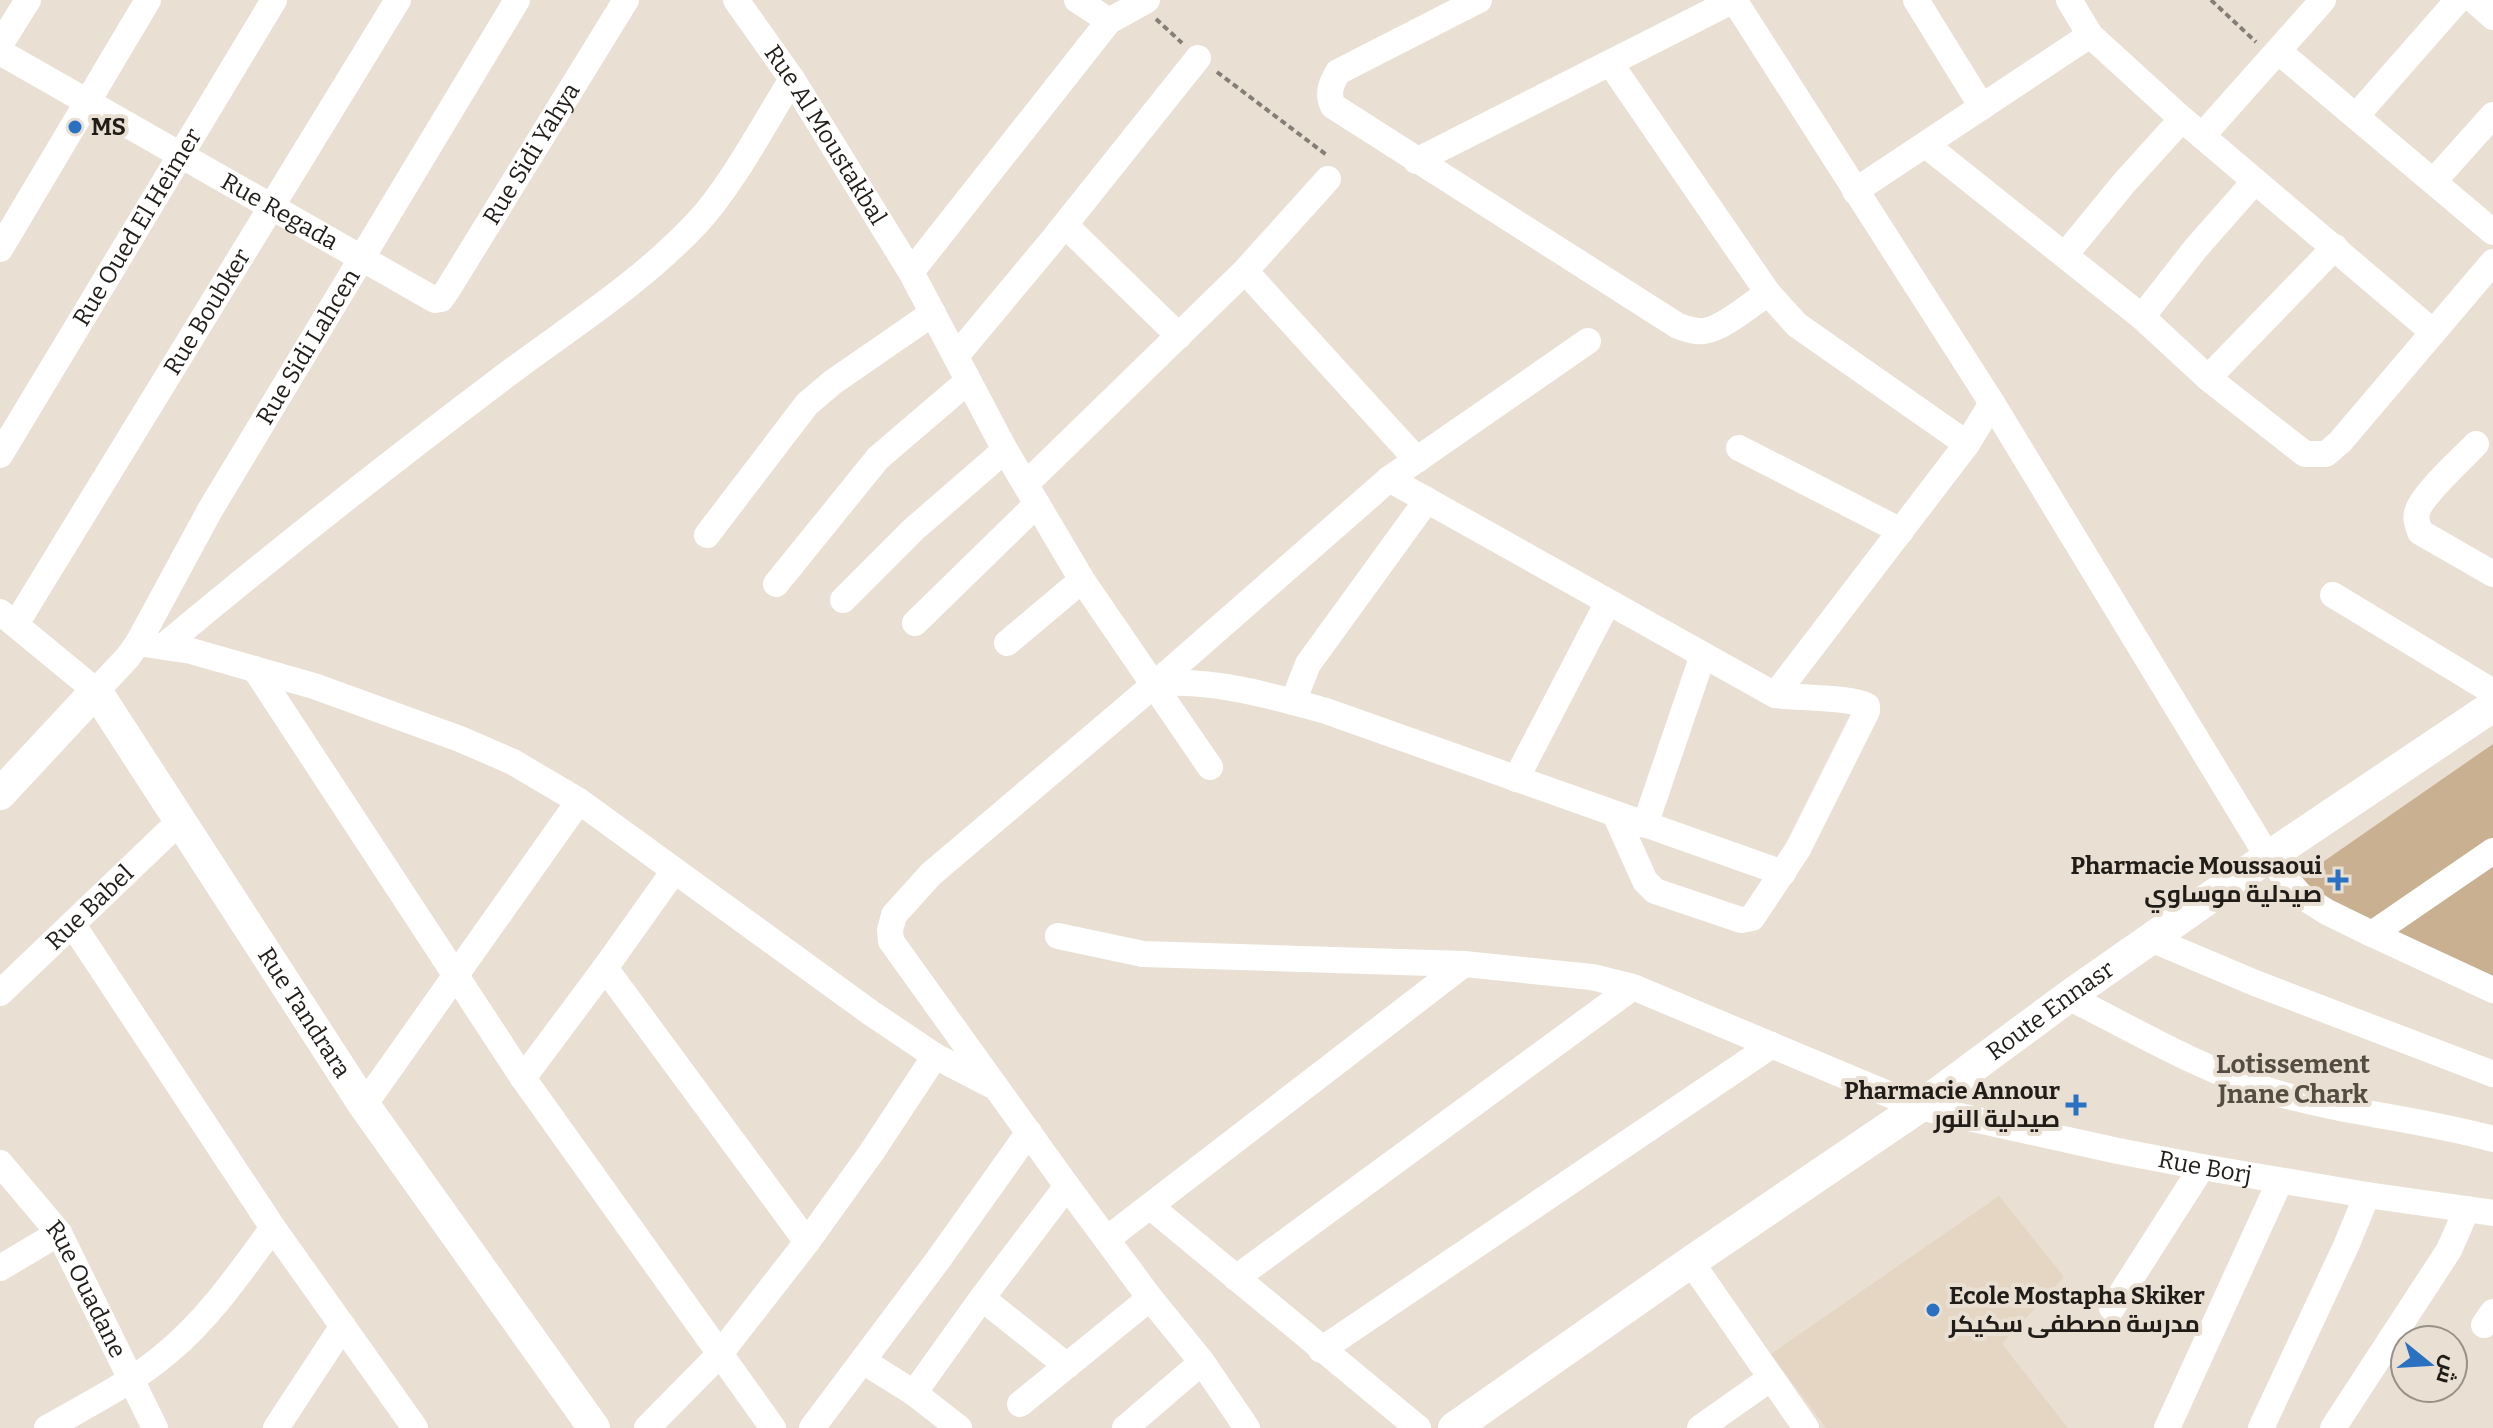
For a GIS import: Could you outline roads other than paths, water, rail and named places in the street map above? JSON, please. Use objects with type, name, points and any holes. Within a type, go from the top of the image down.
[{"type":"main road","points":[[0,794],[96,691]]},
{"type":"main road","name":"Rue Tandrara","points":[[96,691],[364,1105],[594,1428]]},
{"type":"main road","name":"Route Ennasr","points":[[1454,1428],[1919,1107],[2068,997],[2268,857],[2493,706]]},
{"type":"street","points":[[0,45],[28,0]]},
{"type":"street","points":[[0,249],[148,0]]},
{"type":"street","name":"Rue Oued El Heimer","points":[[0,455],[274,0]]},
{"type":"street","name":"Rue Boubker","points":[[8,618],[273,207],[398,0]]},
{"type":"street","name":"Rue Sidi Lahcen","points":[[96,691],[138,643],[210,510],[517,0]]},
{"type":"street","name":"Rue Sidi Yahya","points":[[433,300],[441,299],[448,289],[626,0]]},
{"type":"street","name":"Rue Al Moustakbal","points":[[736,0],[792,79],[911,272],[1005,450],[1082,580],[1210,767]]},
{"type":"street","points":[[1077,0],[1109,21]]},
{"type":"street","points":[[1479,0],[1338,72],[1332,81],[1329,99],[1333,106],[1678,326],[1704,331],[1768,293]]},
{"type":"street","points":[[1416,161],[1734,0],[1992,403],[2268,857],[2300,895],[2327,912],[2372,934],[2486,978]]},
{"type":"street","points":[[1916,0],[1982,107]]},
{"type":"street","points":[[2069,0],[2090,35],[2192,128],[2433,332]]},
{"type":"street","points":[[2065,255],[2124,183],[2275,54],[2323,0]]},
{"type":"street","points":[[2357,115],[2458,0]]},
{"type":"street","points":[[2474,0],[2493,17]]},
{"type":"street","points":[[911,272],[1109,21],[1144,2]]},
{"type":"street","points":[[1855,191],[2090,35]]},
{"type":"street","name":"Rue Regada","points":[[0,52],[433,300]]},
{"type":"street","points":[[2275,54],[2357,115],[2493,232]]},
{"type":"street","points":[[956,356],[1198,58]]},
{"type":"street","points":[[1610,63],[1768,293],[1797,325],[1967,444]]},
{"type":"street","points":[[164,646],[390,465],[653,266],[697,223],[792,79]]},
{"type":"street","points":[[2434,181],[2493,115]]},
{"type":"street","points":[[1926,145],[2142,317],[2208,378],[2305,454],[2326,454],[2340,442],[2493,262]]},
{"type":"street","points":[[915,623],[1328,179]]},
{"type":"street","points":[[2142,317],[2196,248],[2255,181]]},
{"type":"street","points":[[1065,225],[1179,336]]},
{"type":"street","points":[[2208,378],[2335,247]]},
{"type":"street","points":[[1245,271],[1417,460]]},
{"type":"street","points":[[707,535],[807,404],[833,382],[933,313]]},
{"type":"street","points":[[1247,1428],[1202,1362],[1067,1186],[891,941],[894,915],[931,874],[1155,684],[1389,479],[1588,341]]},
{"type":"street","points":[[776,584],[878,458],[968,381]]},
{"type":"street","points":[[1775,695],[1967,444],[1992,403]]},
{"type":"street","points":[[2476,444],[2425,497],[2416,513],[2420,532],[2488,565]]},
{"type":"street","points":[[1739,448],[1901,531]]},
{"type":"street","points":[[843,600],[914,529],[1005,450]]},
{"type":"street","points":[[1389,479],[1775,695],[1855,701],[1867,706],[1805,836],[1752,918],[1741,920],[1655,891],[1645,881],[1615,814]]},
{"type":"street","points":[[1293,702],[1308,664],[1427,500]]},
{"type":"street","points":[[1007,643],[1082,580]]},
{"type":"street","points":[[2333,595],[2493,692]]},
{"type":"street","points":[[1516,779],[1608,602]]},
{"type":"street","name":"Rue Tandrara","points":[[8,618],[96,691]]},
{"type":"street","points":[[138,643],[217,657],[356,700],[513,762],[579,801],[871,1013],[935,1056],[994,1086]]},
{"type":"street","points":[[1645,825],[1703,655]]},
{"type":"street","points":[[255,669],[523,1078],[773,1428]]},
{"type":"street","points":[[1155,684],[1195,682],[1326,711],[1783,873]]},
{"type":"street","points":[[364,1105],[579,801]]},
{"type":"street","name":"Rue Babel","points":[[0,993],[180,821]]},
{"type":"street","points":[[2372,934],[2493,851]]},
{"type":"street","points":[[523,1078],[674,871]]},
{"type":"street","points":[[73,925],[273,1228],[415,1428]]},
{"type":"street","name":"Rue Borj","points":[[1058,936],[1143,954],[1464,964],[1592,977],[1633,987],[1919,1107],[2202,1167],[2493,1213]]},
{"type":"street","points":[[2151,939],[2255,983],[2493,1074]]},
{"type":"street","points":[[1107,1239],[1464,964]]},
{"type":"street","points":[[605,968],[807,1242]]},
{"type":"street","points":[[1236,1278],[1633,987]]},
{"type":"street","points":[[2068,997],[2183,1055],[2272,1091],[2493,1139]]},
{"type":"street","points":[[1321,1350],[1772,1045]]},
{"type":"street","points":[[647,1428],[719,1355],[807,1242],[935,1056]]},
{"type":"street","points":[[812,1428],[1029,1132]]},
{"type":"street","name":"Rue Ouadane","points":[[0,1163],[59,1233],[155,1428]]},
{"type":"street","points":[[2112,1308],[2202,1167]]},
{"type":"street","points":[[2167,1428],[2280,1181]]},
{"type":"street","points":[[914,1393],[1067,1186]]},
{"type":"street","points":[[2261,1428],[2367,1195]]},
{"type":"street","points":[[1151,1207],[1418,1428]]},
{"type":"street","points":[[2333,1428],[2449,1250],[2467,1209]]},
{"type":"street","points":[[47,1428],[132,1380],[169,1351],[198,1324],[273,1228]]},
{"type":"street","points":[[0,1268],[59,1233]]},
{"type":"street","points":[[1691,1262],[1806,1428]]},
{"type":"street","points":[[982,1298],[1067,1366]]},
{"type":"street","points":[[1020,1404],[1150,1298]]},
{"type":"street","points":[[276,1428],[343,1326]]},
{"type":"street","points":[[863,1361],[914,1393],[959,1428]]},
{"type":"street","points":[[1125,1428],[1202,1362]]},
{"type":"street","points":[[1700,1428],[1771,1378]]},
{"type":"place","name":"MS","points":[[75,127]]},
{"type":"place","name":"Pharmacie Moussaoui صيدلية موساوي","points":[[2338,880]]},
{"type":"place","name":"Pharmacie Annour صيدلية النور","points":[[2076,1105]]},
{"type":"place","name":"Ecole Mostapha Skiker مدرسة مصطفى سكيكر","points":[[1933,1310]]},
{"type":"district","name":"Lotissement Jnane Chark","points":[[2293,1079]]}]
